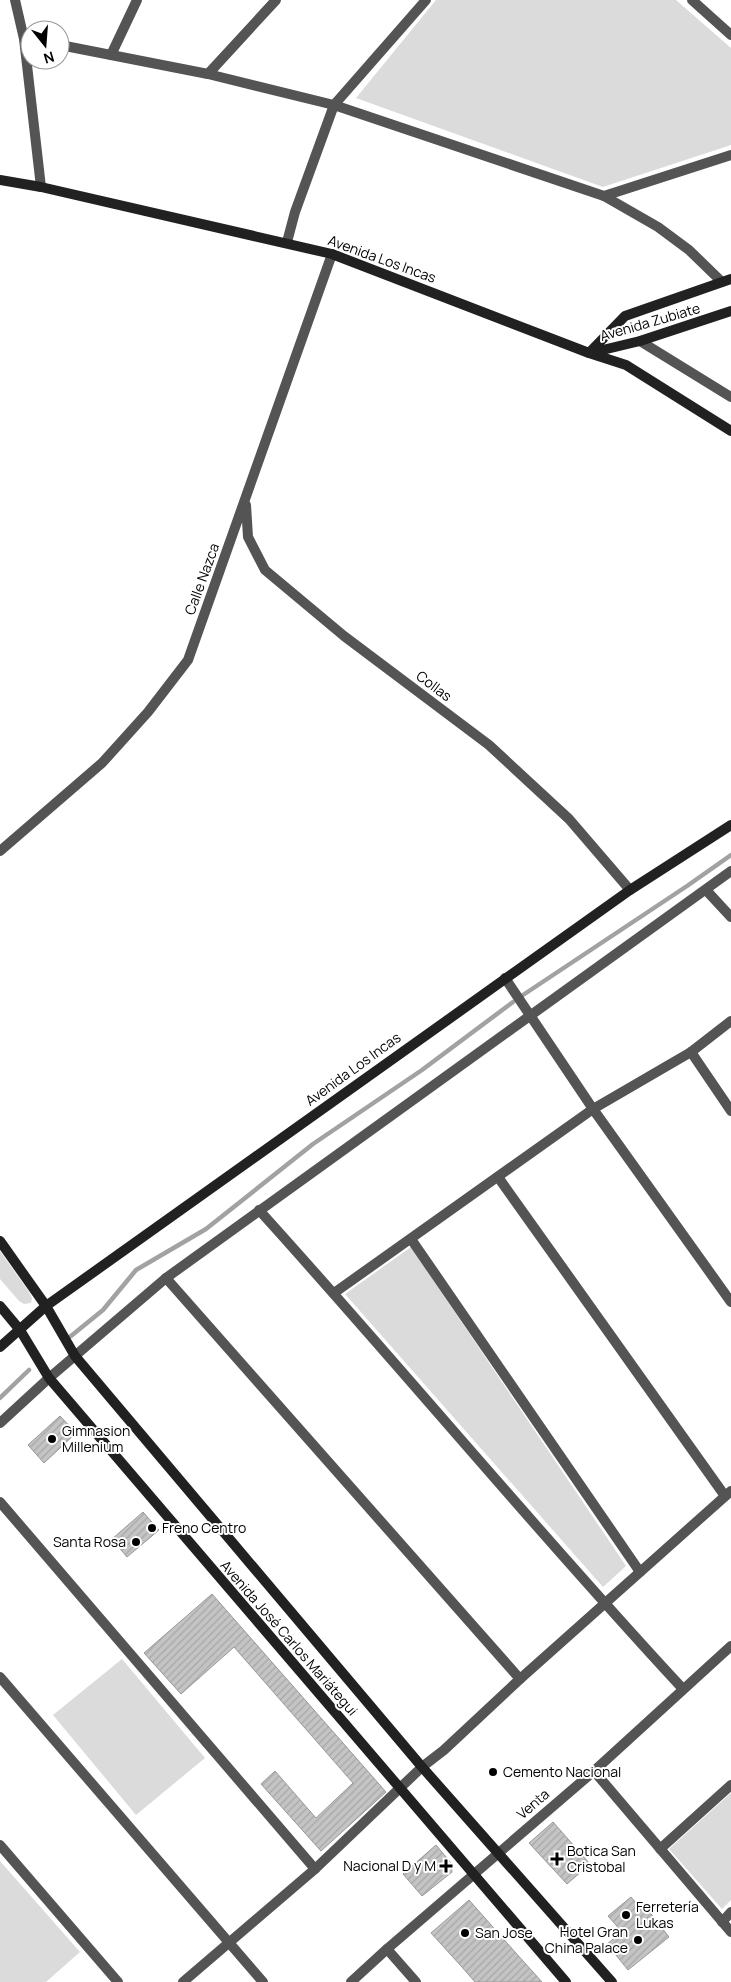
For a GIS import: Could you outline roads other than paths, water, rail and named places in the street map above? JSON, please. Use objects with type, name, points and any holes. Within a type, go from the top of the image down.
[{"type":"street","points":[[15,0],[21,20]]},
{"type":"street","points":[[111,55],[137,0]]},
{"type":"street","points":[[208,74],[276,0]]},
{"type":"street","points":[[287,242],[295,212],[334,105],[426,0]]},
{"type":"street","points":[[692,0],[731,35]]},
{"type":"street","points":[[70,48],[208,74],[334,105],[604,196],[658,227],[727,280]]},
{"type":"street","points":[[30,70],[41,187]]},
{"type":"street","points":[[604,196],[731,155]]},
{"type":"street","name":"Avenida Los Incas","points":[[0,180],[41,187],[287,242],[332,254],[589,353],[626,365],[731,431]]},
{"type":"street","name":"Calle Nazca","points":[[0,851],[102,763],[148,712],[188,660],[332,254]]},
{"type":"street","name":"Avenida Zubiate","points":[[589,353],[625,316],[727,280]]},
{"type":"street","name":"Avenida Zubiate","points":[[589,353],[640,341],[731,311]]},
{"type":"street","points":[[640,341],[731,397]]},
{"type":"street","name":"Collas","points":[[246,498],[248,538],[265,570],[344,636],[489,745],[570,819],[630,890]]},
{"type":"street","name":"Avenida Los Incas","points":[[0,1347],[46,1306],[505,978],[630,890],[731,826]]},
{"type":"street","points":[[0,1423],[48,1378],[166,1278],[731,871]]},
{"type":"street","points":[[706,890],[731,917]]},
{"type":"street","points":[[505,978],[593,1109],[731,1302]]},
{"type":"street","points":[[334,1293],[593,1109],[691,1052],[731,1021]]},
{"type":"street","points":[[691,1052],[731,1111]]},
{"type":"street","points":[[183,1982],[315,1869],[422,1767],[444,1750],[520,1679],[728,1494],[498,1177]]},
{"type":"street","points":[[259,1210],[334,1293],[604,1605],[683,1690]]},
{"type":"street","points":[[411,1239],[640,1572]]},
{"type":"street","name":"Avenida José Carlos Mariátegui","points":[[0,1240],[46,1306],[75,1356],[422,1767],[612,1982]]},
{"type":"street","points":[[166,1278],[520,1679]]},
{"type":"street","name":"Avenida José Carlos Mariátegui","points":[[0,1306],[20,1330],[48,1378],[566,1982]]},
{"type":"street","points":[[0,1502],[315,1869]]},
{"type":"street","name":"Venta","points":[[351,1982],[386,1949],[594,1770],[731,1646]]},
{"type":"street","points":[[0,1677],[263,1982]]},
{"type":"street","points":[[594,1770],[731,1932]]},
{"type":"street","points":[[660,1849],[731,1785]]},
{"type":"street","points":[[0,1845],[118,1982]]},
{"type":"street","points":[[722,1922],[731,1912]]},
{"type":"street","points":[[386,1949],[416,1982]]},
{"type":"waterway","points":[[523,995],[731,855]]},
{"type":"waterway","points":[[71,1336],[103,1310],[136,1270],[206,1229],[313,1144],[422,1070],[513,1002]]},
{"type":"waterway","points":[[0,1398],[29,1370]]},
{"type":"place","name":"Gimnasion Millenium","points":[[52,1439]]},
{"type":"place","name":"Freno Centro","points":[[152,1528]]},
{"type":"place","name":"Santa Rosa","points":[[136,1542]]},
{"type":"place","name":"Cemento Nacional","points":[[493,1772]]},
{"type":"place","name":"Botica San Cristobal","points":[[557,1859]]},
{"type":"place","name":"Nacional D y M","points":[[446,1866]]},
{"type":"place","name":"Ferretería Lukas","points":[[626,1915]]},
{"type":"place","name":"San Jose","points":[[465,1933]]},
{"type":"place","name":"Hotel Gran China Palace","points":[[638,1940]]}]
